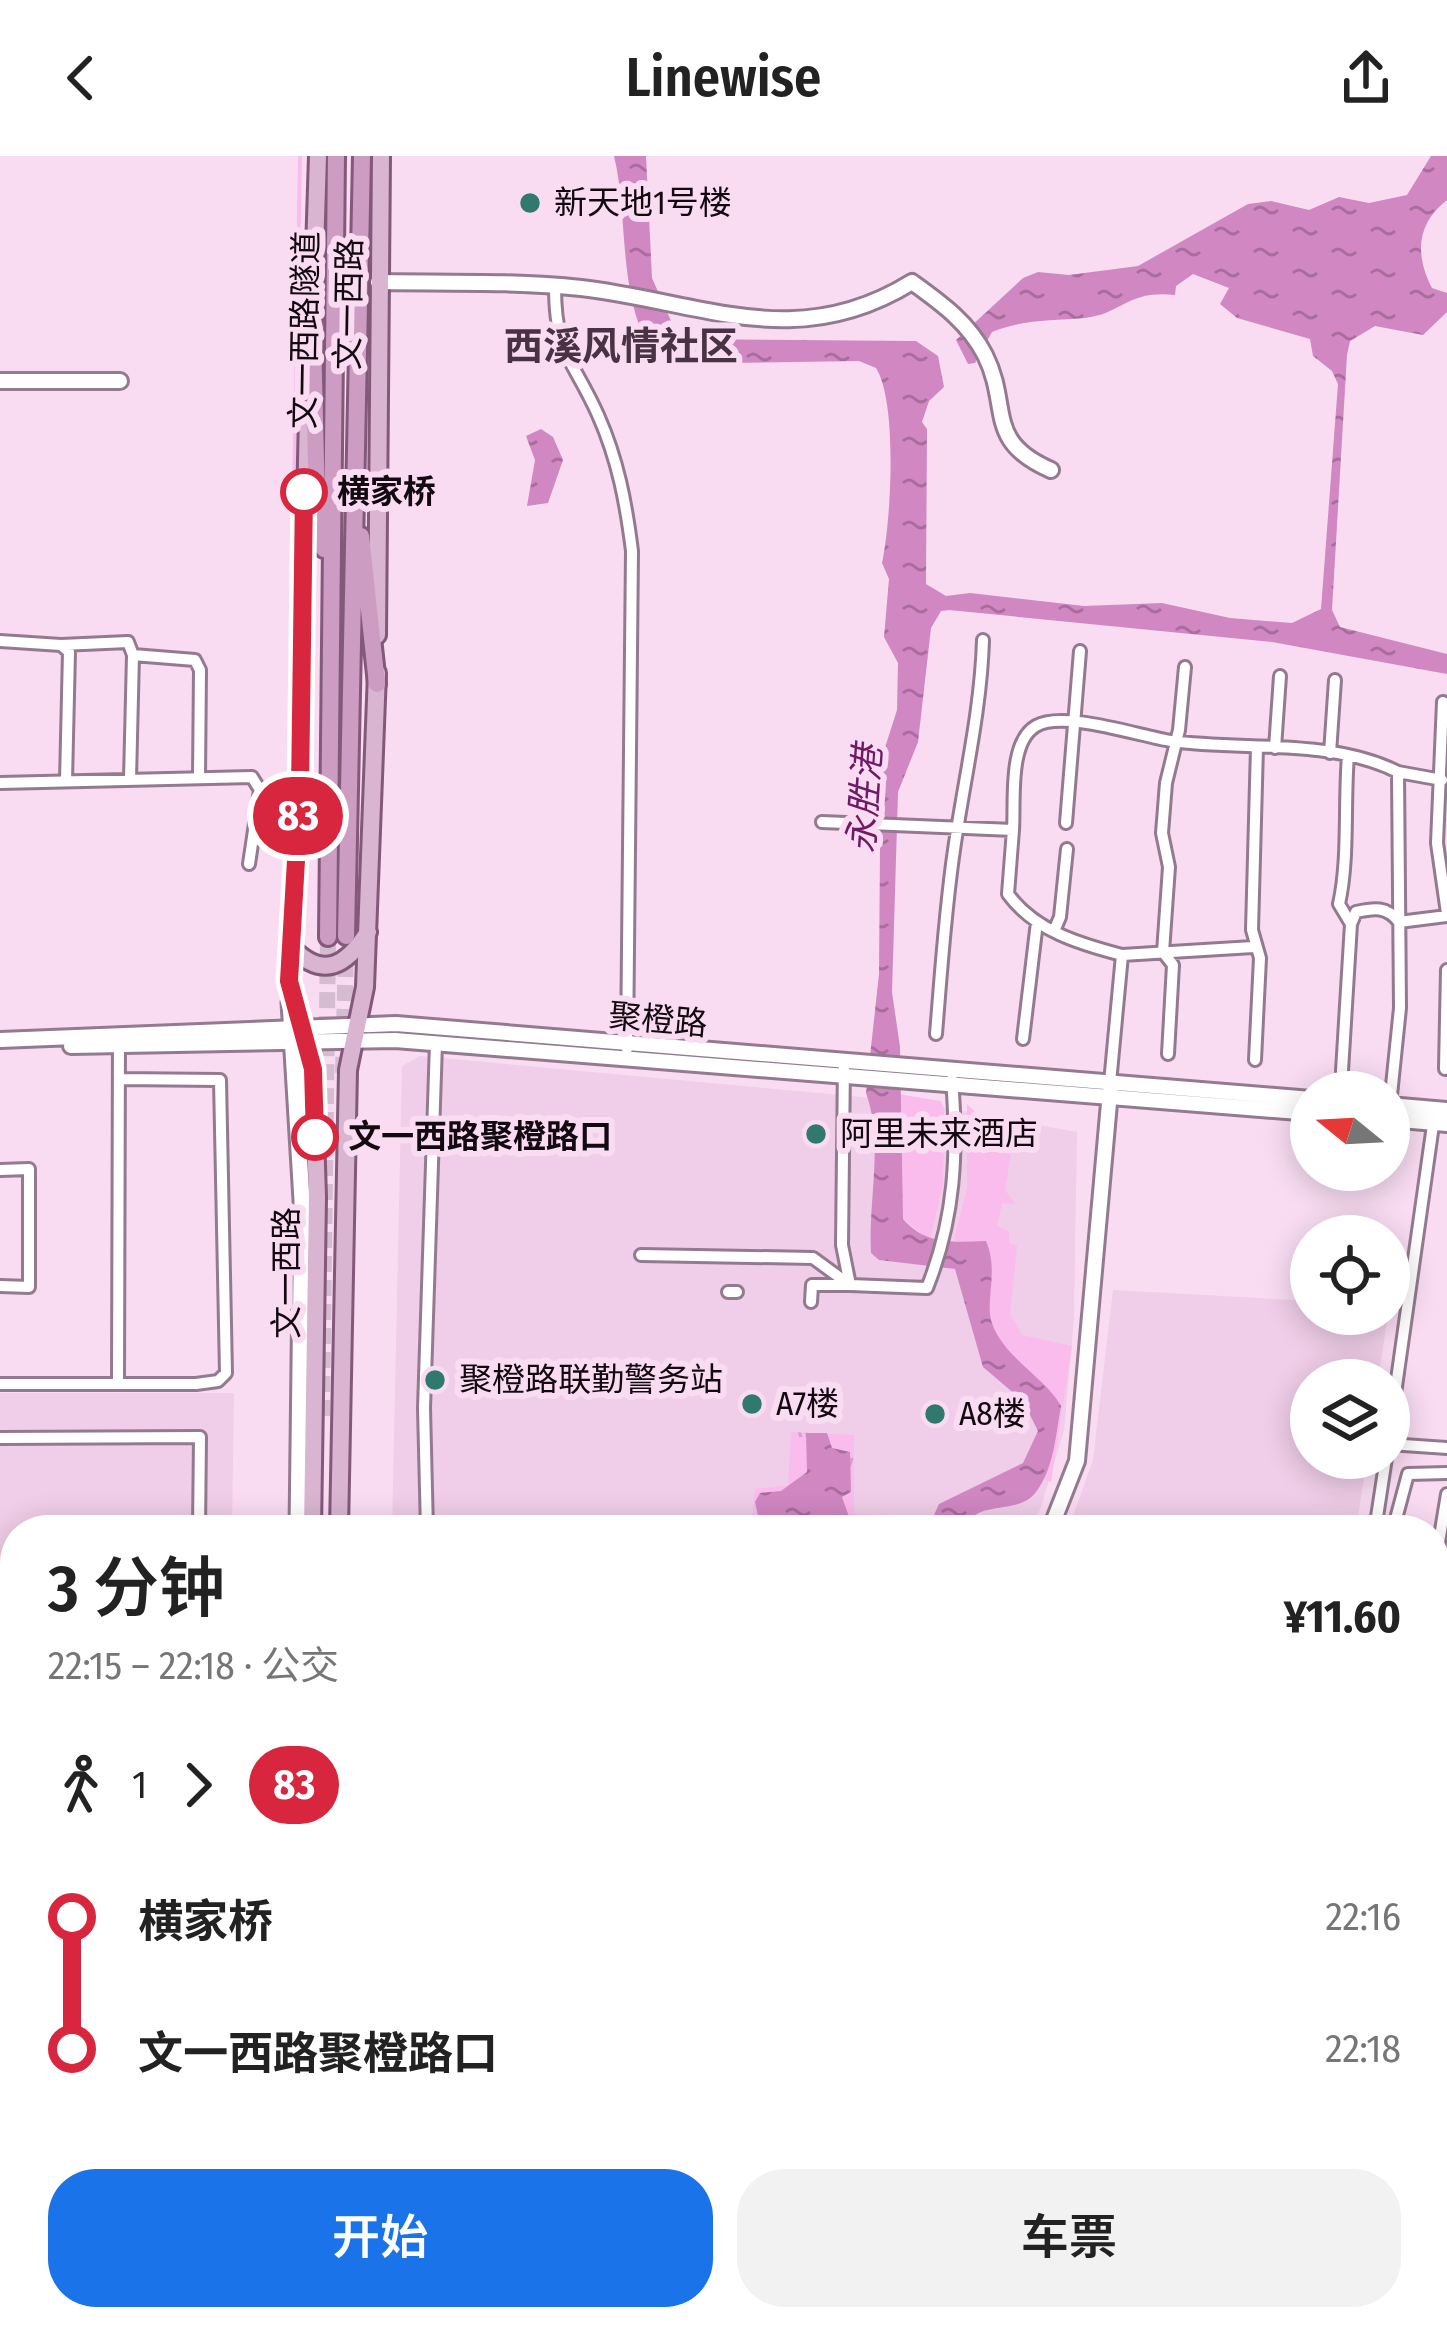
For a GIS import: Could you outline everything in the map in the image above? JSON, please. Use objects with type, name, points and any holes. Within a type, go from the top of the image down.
[{"type":"highway","name":"文一西路隧道","points":[[336,156],[332,594],[337,936],[362,342],[362,156]]},
{"type":"highway","points":[[313,334],[317,505],[332,594]]},
{"type":"highway","points":[[354,475],[377,684]]},
{"type":"main road","name":"文一西路","points":[[312,1515],[313,1069],[297,1034],[289,981],[300,791],[303,500],[318,156]]},
{"type":"main road","name":"文一西路","points":[[339,1515],[347,1070],[368,930],[377,684],[382,156]]},
{"type":"main road","points":[[291,947],[311,965],[332,968],[352,956],[368,930]]},
{"type":"main road","points":[[297,1034],[302,1200],[298,1515]]},
{"type":"main road","points":[[314,1110],[321,1098],[338,1106],[345,1204]]},
{"type":"street","points":[[378,282],[555,286],[625,295],[746,321],[787,322],[850,311],[912,282],[968,327],[988,359],[1004,436],[1025,459],[1051,470]]},
{"type":"street","points":[[555,286],[559,346],[596,410],[622,480],[632,551],[627,1051]]},
{"type":"street","points":[[0,381],[120,381]]},
{"type":"street","points":[[0,640],[62,645],[128,642],[133,655],[130,779]]},
{"type":"street","points":[[936,1034],[971,719],[981,696],[983,640]]},
{"type":"street","points":[[62,645],[69,652],[66,781]]},
{"type":"street","points":[[1066,823],[1080,651]]},
{"type":"street","points":[[133,655],[196,660],[200,670],[199,778]]},
{"type":"street","points":[[1168,1054],[1173,965],[1162,952],[1168,867],[1162,833],[1186,667]]},
{"type":"street","points":[[1275,748],[1280,676]]},
{"type":"street","points":[[1330,752],[1335,680]]},
{"type":"street","points":[[1399,922],[1447,915],[1437,843],[1444,779],[1443,702]]},
{"type":"street","points":[[1253,947],[1123,955],[1037,922],[1008,894],[1020,745],[1033,727],[1055,719],[1174,741],[1330,752],[1398,772],[1444,779]]},
{"type":"street","points":[[1255,1060],[1260,958],[1253,947],[1258,747]]},
{"type":"street","points":[[1348,755],[1341,840],[1347,867],[1339,904],[1351,924]]},
{"type":"street","points":[[1394,1071],[1400,1008],[1398,772]]},
{"type":"street","points":[[0,783],[252,777],[260,790],[249,864]]},
{"type":"street","points":[[260,790],[300,791]]},
{"type":"street","points":[[822,822],[1013,830]]},
{"type":"street","points":[[1054,931],[1060,917],[1067,850]]},
{"type":"street","points":[[1342,1071],[1351,924],[1356,912],[1375,908],[1392,913],[1399,922]]},
{"type":"street","points":[[1023,1039],[1037,922]]},
{"type":"street","points":[[1056,1515],[1077,1461],[1123,955]]},
{"type":"street","points":[[1444,1070],[1447,970]]},
{"type":"street","name":"聚橙路","points":[[356,1033],[436,1043],[627,1051]]},
{"type":"street","name":"聚橙路","points":[[0,1045],[356,1033],[1110,1090],[1290,1111]]},
{"type":"street","points":[[118,1040],[118,1384]]},
{"type":"street","points":[[427,1515],[424,1408],[436,1043]]},
{"type":"street","points":[[844,1069],[842,1245],[850,1285]]},
{"type":"street","points":[[811,1301],[812,1285],[927,1288],[944,1234],[958,1160],[952,1077]]},
{"type":"street","points":[[0,1384],[196,1384],[218,1382],[226,1373],[220,1080],[119,1078]]},
{"type":"street","name":"聚橙路","points":[[1110,1090],[1290,1098]]},
{"type":"street","points":[[1410,1109],[1441,1116]]},
{"type":"street","points":[[1410,1118],[1441,1116]]},
{"type":"street","points":[[1402,1359],[1441,1116]]},
{"type":"street","points":[[0,1170],[28,1169],[29,1287],[0,1286]]},
{"type":"street","points":[[641,1255],[813,1258],[850,1285]]},
{"type":"street","points":[[0,1438],[200,1437],[199,1515]]},
{"type":"street","points":[[1410,1443],[1447,1448]]},
{"type":"street","points":[[1397,1515],[1408,1474],[1447,1472]]},
{"type":"street","points":[[1377,1515],[1383,1479]]},
{"type":"shaded area","points":[[420,1056],[915,1102],[1077,1132],[1074,1317],[1064,1431],[1037,1515],[392,1515],[402,1066]]},
{"type":"shaded area","points":[[1113,1290],[1290,1300],[1290,1335],[1385,1335],[1381,1359],[1290,1359],[1290,1479],[1364,1479],[1358,1515],[1073,1515],[1093,1460]]},
{"type":"shaded area","points":[[0,1393],[234,1393],[232,1515],[0,1515]]},
{"type":"green space","points":[[298,156],[302,156],[287,785]]},
{"type":"green space","points":[[897,1094],[941,1101],[944,1109],[943,1184],[930,1240],[903,1219]]},
{"type":"green space","points":[[967,1104],[1012,1146],[1005,1190],[1015,1204],[1002,1203],[997,1226],[1009,1231],[1009,1243],[1017,1246],[1010,1314],[1022,1335],[1072,1346],[1051,1482],[1042,1478],[1055,1442],[1059,1400],[1018,1365],[994,1330],[989,1309],[992,1264],[986,1241],[969,1245],[954,1240],[967,1189]]},
{"type":"green space","points":[[791,1432],[854,1435],[854,1514],[894,1515],[752,1515],[755,1489],[788,1485]]},
{"type":"water","points":[[614,156],[646,156],[652,278],[679,339],[916,341],[938,356],[944,387],[929,401],[922,422],[927,429],[926,584],[946,596],[970,593],[1084,606],[1162,603],[1230,618],[1292,623],[1321,609],[1338,384],[1332,371],[1313,356],[1310,339],[1237,318],[1220,304],[1229,288],[1193,274],[1176,286],[1175,295],[1135,299],[1098,316],[1027,323],[992,332],[975,363],[968,364],[956,340],[1023,278],[1038,272],[1069,275],[1138,266],[1248,204],[1271,201],[1309,210],[1339,197],[1369,203],[1407,195],[1431,156],[1447,156],[1447,200],[1429,219],[1421,252],[1432,288],[1447,293],[1447,312],[1423,335],[1375,326],[1350,341],[1332,610],[1340,627],[1447,654],[1447,674],[1272,642],[949,610],[941,611],[931,628],[918,742],[898,792],[892,992],[900,1047],[903,1219],[931,1238],[986,1241],[992,1265],[993,1326],[1007,1349],[1061,1406],[1051,1462],[1042,1483],[1019,1504],[976,1515],[934,1515],[939,1504],[1023,1463],[1038,1431],[1023,1401],[983,1367],[955,1269],[879,1260],[871,1253],[875,1151],[866,1093],[879,974],[880,849],[873,785],[897,710],[898,663],[884,637],[889,579],[882,563],[891,463],[883,385],[876,368],[859,361],[662,364],[647,343],[630,292]]},
{"type":"water","points":[[541,429],[553,437],[563,460],[548,503],[527,506],[535,460],[526,436]]},
{"type":"water","points":[[806,1433],[827,1433],[832,1448],[850,1452],[851,1492],[842,1497],[848,1515],[758,1515],[755,1502],[760,1493],[781,1491],[807,1472]]},
{"type":"tunnel","points":[[322,1416],[328,937]]},
{"type":"tunnel","points":[[343,1073],[346,949]]},
{"type":"bus line","name":"83","points":[[304,492],[300,791],[289,981],[313,1069],[315,1137]]},
{"type":"place","name":"新天地1号楼","points":[[530,203]]},
{"type":"place","name":"横家桥","points":[[304,492]]},
{"type":"place","name":"阿里未来酒店","points":[[816,1134]]},
{"type":"place","name":"文一西路聚橙路口","points":[[315,1137]]},
{"type":"place","name":"聚橙路联勤警务站","points":[[435,1380]]},
{"type":"place","name":"A7楼","points":[[752,1404]]},
{"type":"place","name":"A8楼","points":[[935,1414]]},
{"type":"district","name":"西溪风情社区","points":[[621,347]]},
{"type":"water label","name":"永胜港","points":[[865,799]]}]
